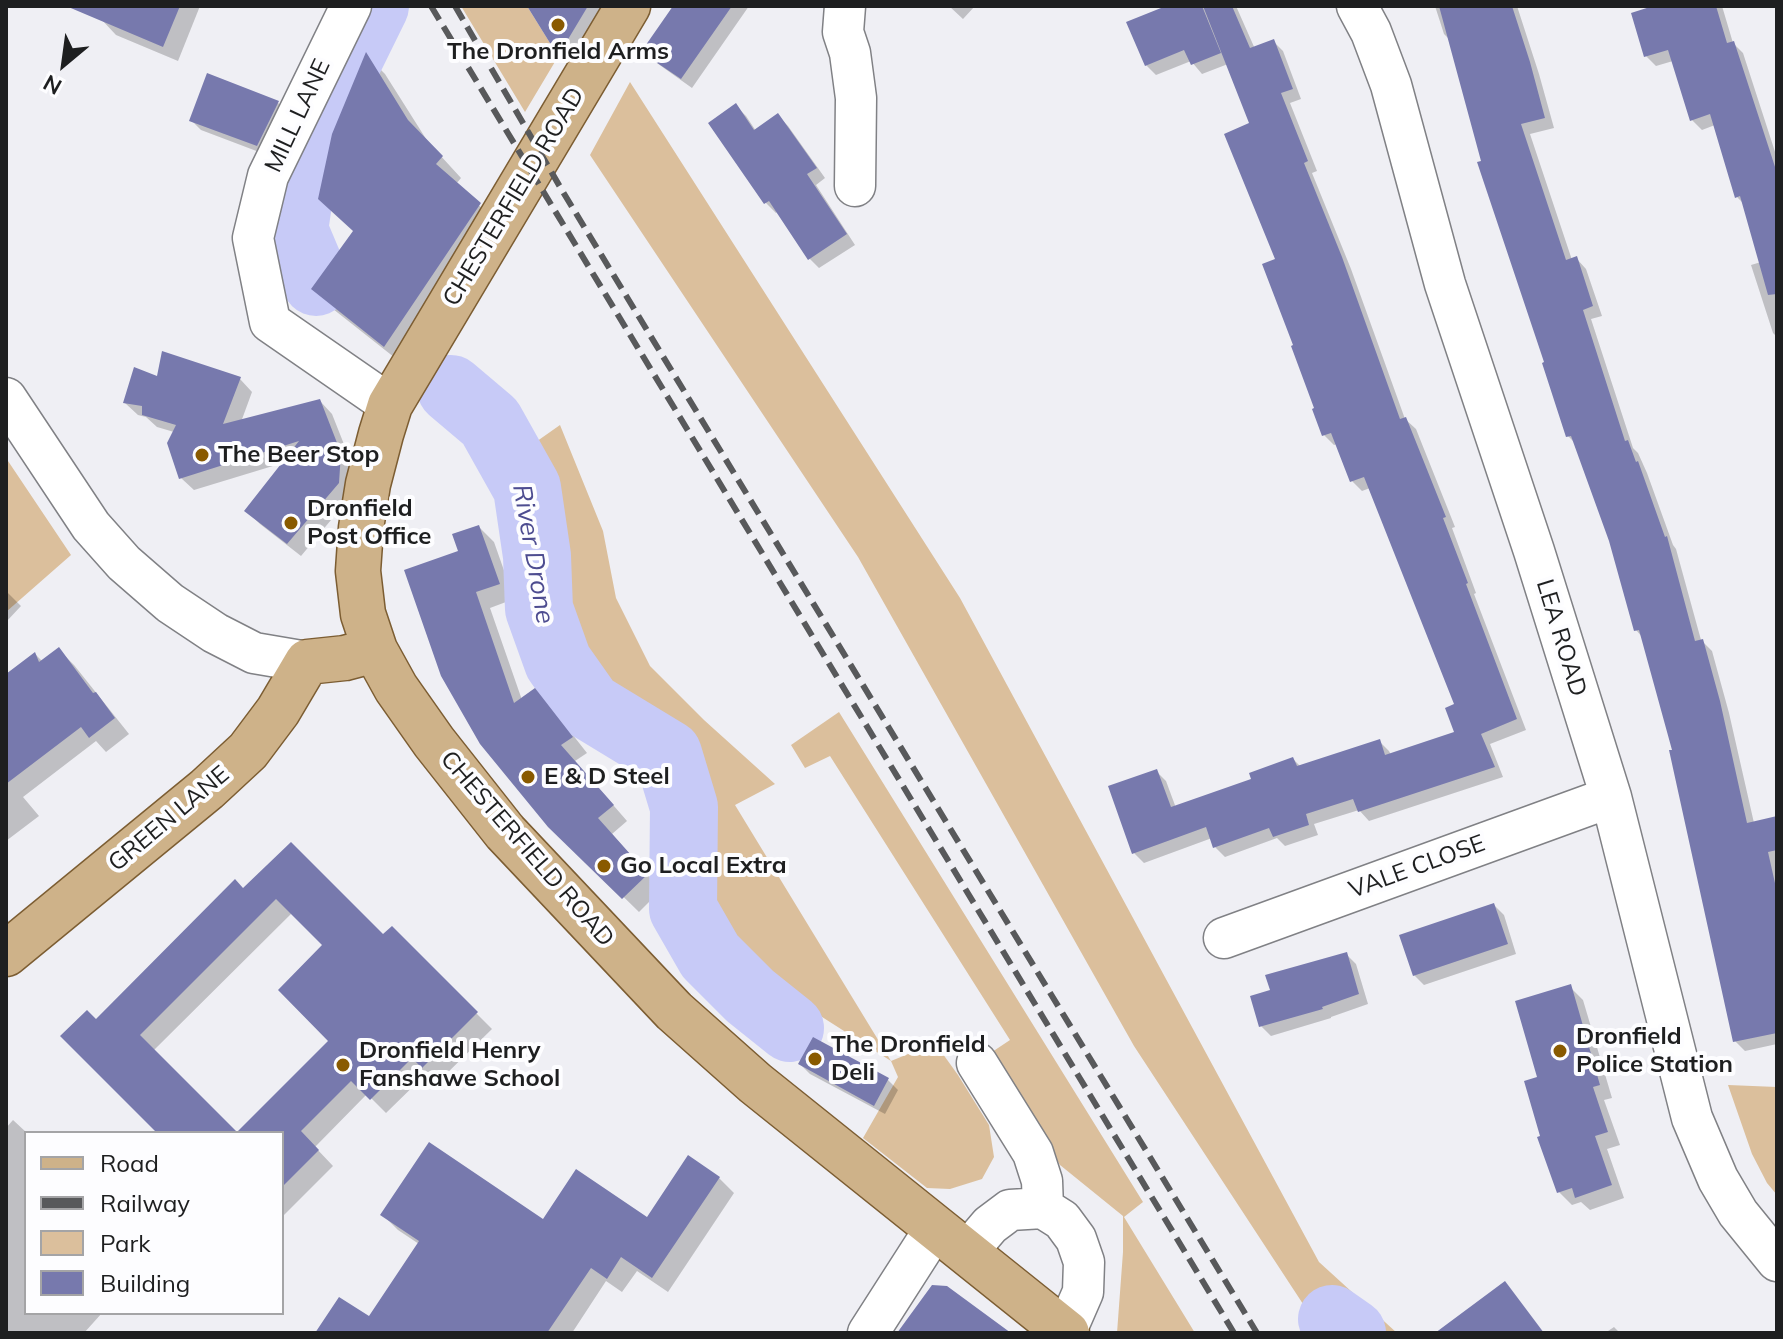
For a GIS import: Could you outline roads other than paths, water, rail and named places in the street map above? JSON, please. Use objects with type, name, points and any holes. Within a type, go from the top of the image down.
[{"type":"main road","name":"CHESTERFIELD ROAD","points":[[628,6],[390,405],[368,484],[361,528],[358,571],[363,614],[375,650],[396,688],[434,742],[505,832],[674,1011],[755,1083],[1066,1332]]},
{"type":"main road","points":[[307,662],[345,658],[375,650]]},
{"type":"main road","name":"GREEN LANE","points":[[6,954],[207,789],[248,751],[278,711],[307,662]]},
{"type":"street","name":"MILL LANE","points":[[351,6],[268,176],[253,238],[270,322],[390,405]]},
{"type":"street","points":[[845,6],[843,32],[850,53],[856,98],[855,186]]},
{"type":"street","name":"LEA ROAD","points":[[1357,6],[1371,32],[1391,85],[1445,284],[1534,551],[1611,797],[1692,1118],[1718,1179],[1738,1213],[1777,1261]]},
{"type":"street","points":[[6,398],[91,526],[124,563],[170,603],[215,633],[254,653],[307,662]]},
{"type":"street","name":"VALE CLOSE","points":[[1224,937],[1611,797]]},
{"type":"street","points":[[977,1063],[1033,1153],[1042,1181],[1043,1208]]},
{"type":"street","points":[[868,1333],[951,1239],[990,1225],[1010,1210],[1043,1208],[1062,1220],[1076,1239],[1084,1262],[1083,1292],[1066,1332]]},
{"type":"waterway","name":"River Drone","points":[[316,282],[294,230],[302,176],[319,120],[375,6]]},
{"type":"waterway","name":"River Drone","points":[[451,389],[490,422],[527,488],[537,556],[539,609],[558,662],[589,706],[668,754],[684,807],[683,909],[710,956],[750,996],[790,1028]]},
{"type":"waterway","name":"River Drone","points":[[1332,1319],[1352,1333]]},
{"type":"railway","points":[[431,6],[1234,1333]]},
{"type":"railway","points":[[455,6],[563,192],[1257,1333]]},
{"type":"place","name":"The Dronfield Arms","points":[[558,25]]},
{"type":"place","name":"The Beer Stop","points":[[202,455]]},
{"type":"place","name":"Dronfield Post Office","points":[[291,523]]},
{"type":"place","name":"E & D Steel","points":[[528,777]]},
{"type":"place","name":"Go Local Extra","points":[[604,866]]},
{"type":"place","name":"Dronfield Police Station","points":[[1560,1051]]},
{"type":"place","name":"The Dronfield Deli","points":[[815,1059]]},
{"type":"place","name":"Dronfield Henry Fanshawe School","points":[[343,1065]]}]
